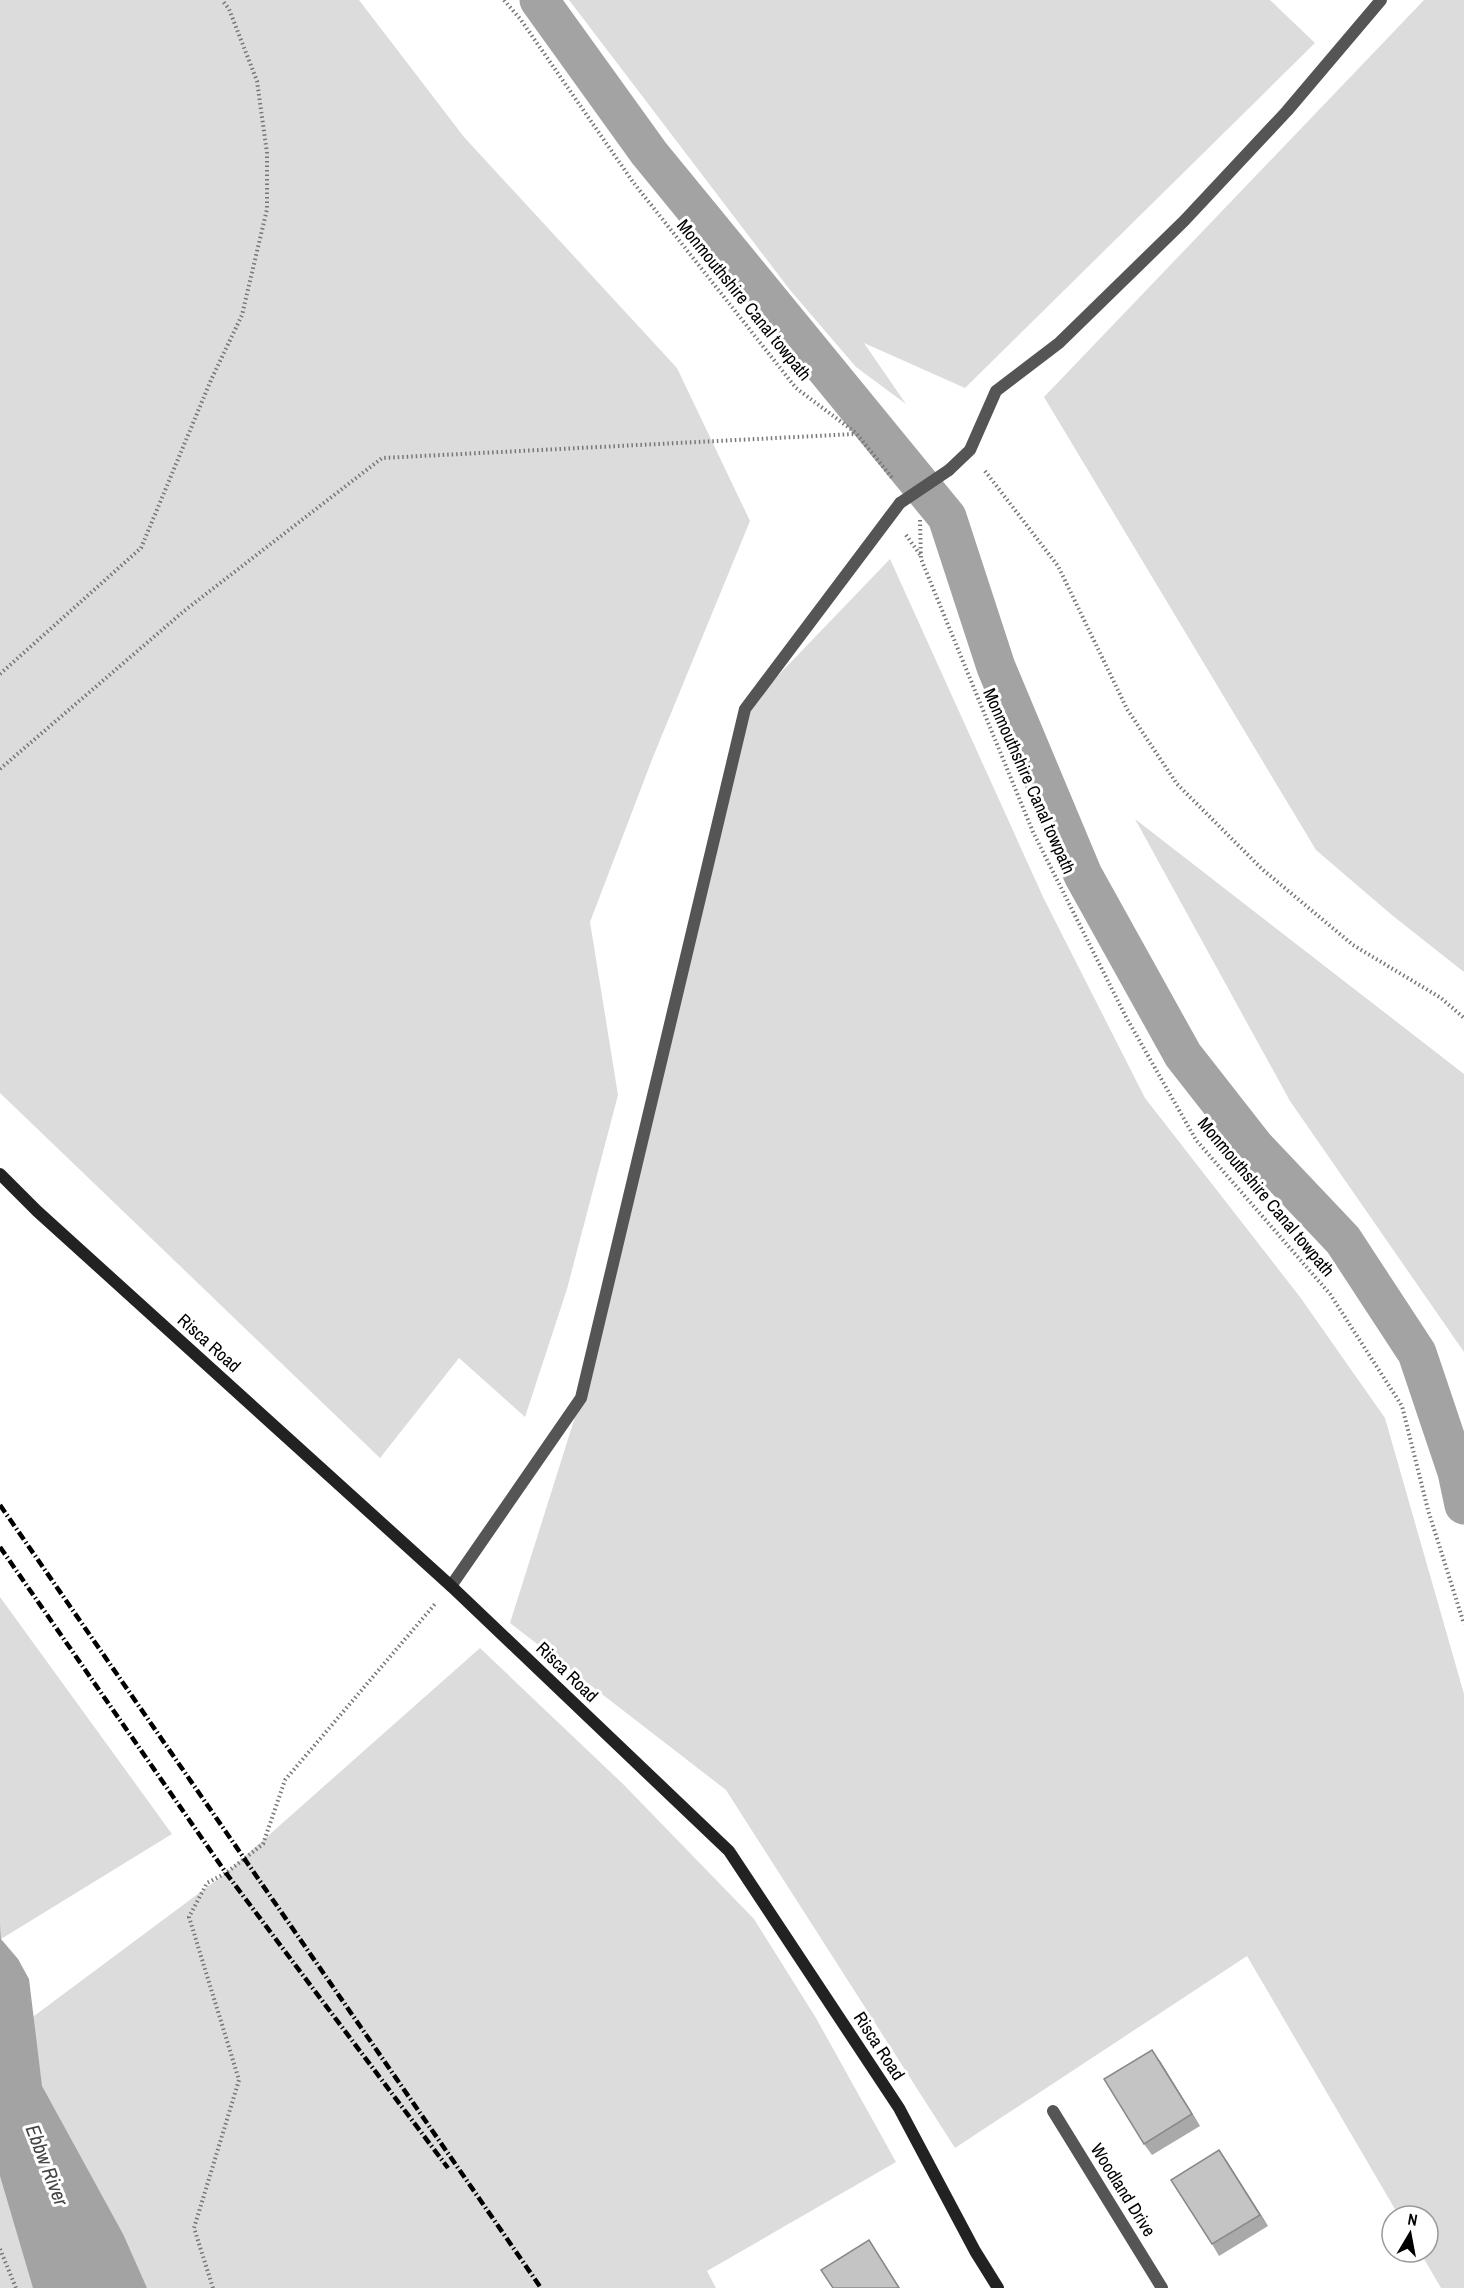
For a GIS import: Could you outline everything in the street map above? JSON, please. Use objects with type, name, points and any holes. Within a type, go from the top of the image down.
[{"type":"main road","name":"Risca Road","points":[[0,1174],[46,1219],[451,1586],[729,1851],[899,2108],[975,2251],[998,2288]]},
{"type":"street","points":[[451,1586],[581,1398],[745,709],[900,503],[949,470],[970,450],[996,391],[1059,343],[1184,221],[1287,111],[1380,0]]},
{"type":"street","name":"Woodland Drive","points":[[1053,2111],[1162,2288]]},
{"type":"path","points":[[0,674],[141,548],[211,380],[242,315],[267,209],[267,153],[257,81],[229,9],[222,0]]},
{"type":"path","name":"Monmouthshire Canal towpath","points":[[504,0],[521,20],[633,182],[796,388],[856,434],[890,477],[900,482]]},
{"type":"path","points":[[0,769],[184,611],[382,458],[856,434]]},
{"type":"path","points":[[970,450],[1058,566],[1127,709],[1177,784],[1262,869],[1353,945],[1441,998],[1464,1018]]},
{"type":"path","name":"Monmouthshire Canal towpath","points":[[920,515],[921,559],[1033,832],[1126,1017],[1196,1140],[1330,1294],[1402,1406],[1428,1510],[1464,1624]]},
{"type":"path","points":[[213,2288],[194,2228],[239,2080],[189,1917],[207,1883],[226,1873],[263,1844],[285,1780],[318,1738],[451,1586]]},
{"type":"path","points":[[0,2249],[16,2288]]},
{"type":"shaded area","points":[[0,0],[359,0],[464,137],[677,368],[750,521],[653,757],[590,922],[618,1095],[567,1289],[525,1417],[459,1358],[380,1458],[0,1093]]},
{"type":"shaded area","points":[[569,0],[1270,0],[1315,43],[965,388],[864,343],[906,404],[856,367],[790,290]]},
{"type":"shaded area","points":[[1424,0],[1464,0],[1464,972],[1393,916],[1316,850],[1044,397]]},
{"type":"shaded area","points":[[890,559],[1044,899],[1145,1098],[1300,1297],[1385,1418],[1464,1694],[1464,2288],[1441,2288],[1427,2264],[1440,2264],[1440,2204],[1392,2204],[1247,1956],[955,2148],[726,1790],[510,1623],[581,1398],[743,712]]},
{"type":"shaded area","points":[[1135,819],[1464,1074],[1464,1352],[1290,1101]]},
{"type":"shaded area","points":[[0,1597],[172,1834],[1,1939],[0,1923]]},
{"type":"shaded area","points":[[480,1648],[623,1784],[754,1919],[816,2018],[896,2162],[707,2271],[716,2288],[0,2288],[0,1987],[30,2019],[226,1873]]},
{"type":"water","name":"Ebbw River","points":[[0,1923],[1,1939],[18,1959],[29,1979],[42,2086],[123,2234],[147,2288],[33,2288],[0,2176]]},
{"type":"building","points":[[1152,2050],[1192,2114],[1144,2144],[1104,2079]]},
{"type":"building","points":[[1219,2150],[1260,2215],[1212,2244],[1171,2180]]},
{"type":"building","points":[[869,2240],[899,2288],[833,2288],[821,2270]]},
{"type":"waterway","points":[[539,0],[649,153],[947,517],[996,667],[1083,875],[1183,1055],[1255,1147],[1343,1240],[1417,1353],[1457,1472],[1464,1505]]},
{"type":"railway","points":[[0,1505],[541,2288]]},
{"type":"railway","points":[[0,1547],[226,1873],[448,2168]]}]
